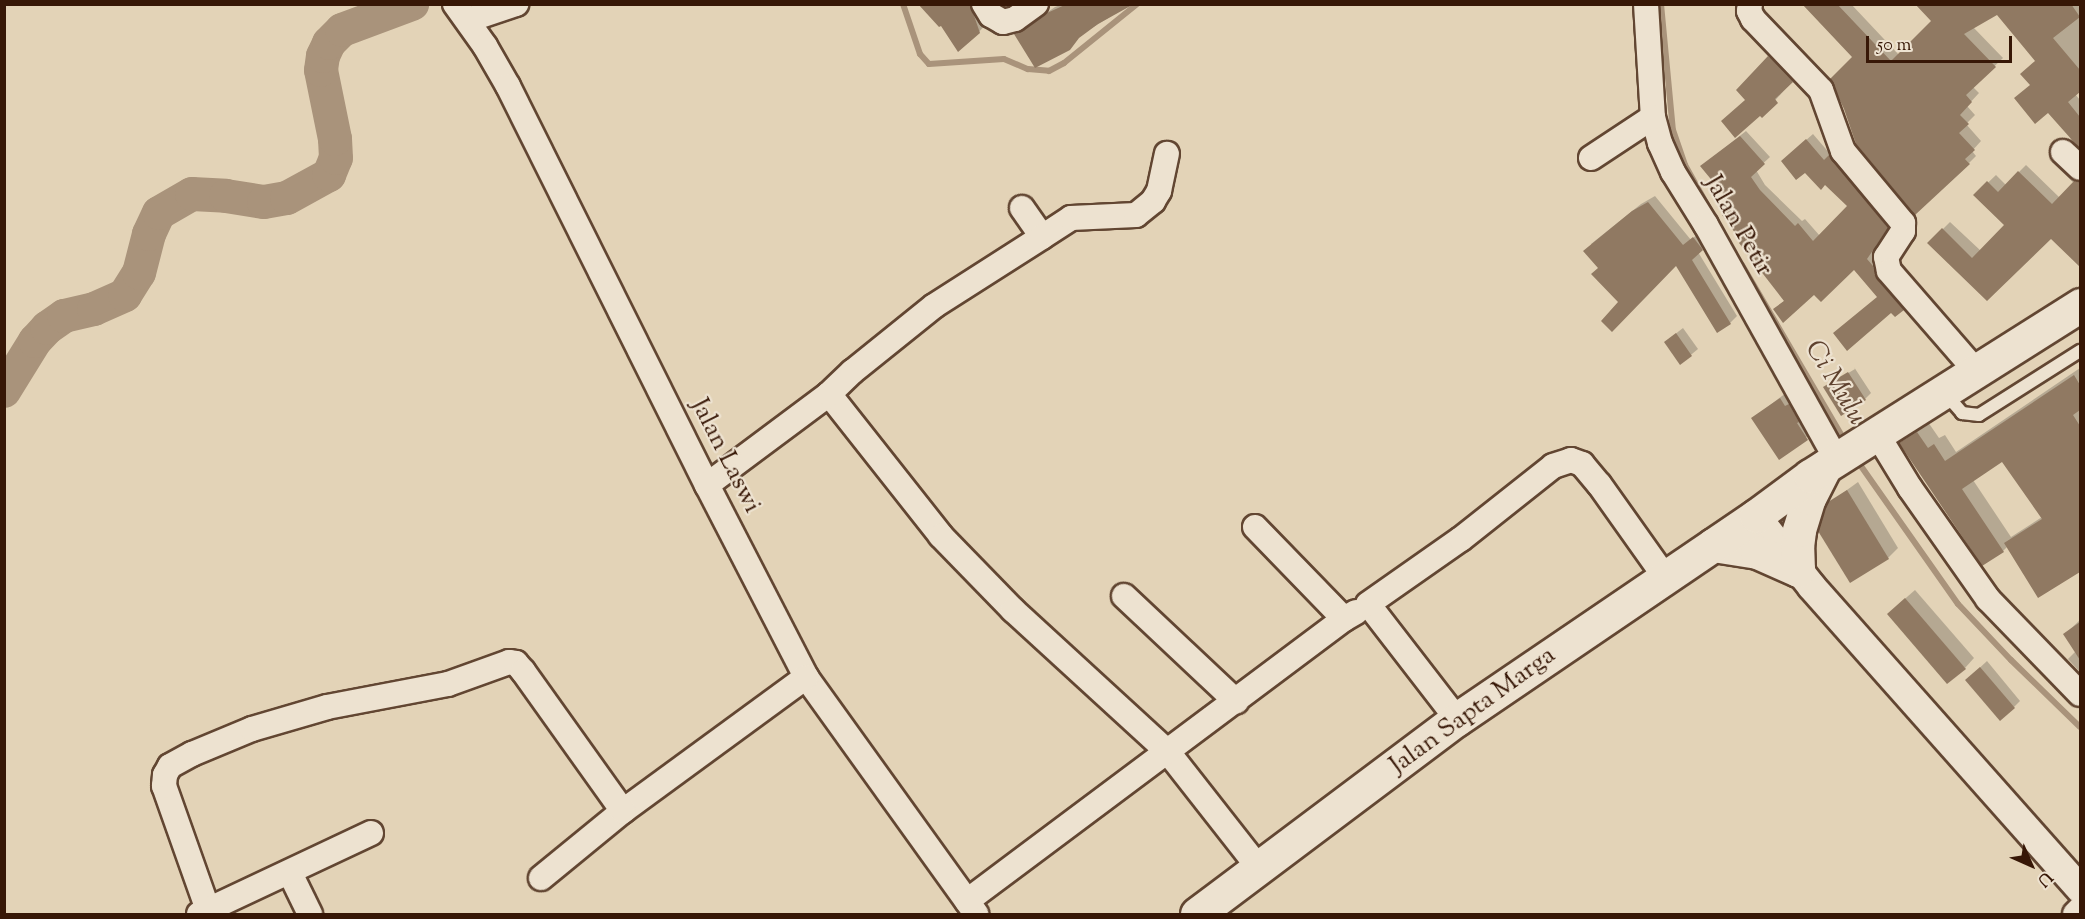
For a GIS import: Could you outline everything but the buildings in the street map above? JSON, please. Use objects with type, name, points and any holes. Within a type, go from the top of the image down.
[{"type":"main road","name":"Jalan Sapta Marga","points":[[1197,915],[1456,719],[1835,461],[2080,305]]},
{"type":"main road","points":[[1713,545],[1757,552],[1798,570],[1799,530],[1809,498],[1835,461]]},
{"type":"street","points":[[461,11],[516,4]]},
{"type":"street","points":[[984,4],[991,15],[1003,22],[1015,19],[1036,4]]},
{"type":"street","name":"Jalan Petir","points":[[1646,4],[1653,117],[1660,143],[1673,172],[1706,225],[1835,461]]},
{"type":"street","points":[[1750,4],[1750,13],[1760,27],[1821,90],[1843,151],[1903,223],[1904,231],[1886,257],[1889,271],[1976,371]]},
{"type":"street","name":"Jalan Laswi","points":[[461,11],[508,86],[707,486],[806,676],[972,908]]},
{"type":"street","points":[[1591,158],[1653,117]]},
{"type":"street","points":[[707,486],[829,394],[852,372],[934,306],[1071,218],[1136,215],[1153,201],[1159,191],[1167,154]]},
{"type":"street","points":[[1022,208],[1042,237]]},
{"type":"street","points":[[829,394],[906,495],[966,563],[1168,752],[1259,868]]},
{"type":"street","points":[[1875,435],[1988,599],[2080,694]]},
{"type":"street","points":[[972,908],[1168,752],[1344,619],[1461,539],[1553,466],[1571,460],[1582,464],[1599,484],[1665,577]]},
{"type":"street","points":[[1756,516],[1798,570],[2080,889]]},
{"type":"street","points":[[1255,528],[1344,619]]},
{"type":"street","points":[[1124,596],[1236,701]]},
{"type":"street","points":[[1368,604],[1456,719]]},
{"type":"street","points":[[371,833],[204,912],[164,786],[165,775],[170,766],[192,754],[252,729],[327,707],[448,684],[509,662],[516,663],[523,671],[623,812]]},
{"type":"street","points":[[541,878],[623,812],[806,676]]},
{"type":"street","points":[[290,873],[310,915]]},
{"type":"street","points":[[2075,915],[2080,909]]},
{"type":"lane","points":[[1943,391],[1962,413],[1979,415],[2080,351]]},
{"type":"waterway","points":[[4,391],[35,341],[47,328],[64,316],[94,309],[125,295],[139,273],[149,234],[159,213],[192,194],[264,202],[287,198],[329,175],[336,158],[335,139],[321,70],[323,56],[329,43],[342,30],[412,4]]},
{"type":"waterway","points":[[903,4],[920,54],[929,64],[1004,59],[1028,69],[1049,71],[1064,63],[1137,4]]},
{"type":"waterway","name":"Ci Mulu","points":[[1661,4],[1673,130],[1685,165],[1710,210]]},
{"type":"waterway","name":"Ci Mulu","points":[[1742,265],[1846,443]]},
{"type":"waterway","name":"Ci Mulu","points":[[1856,459],[1958,604],[2011,660],[2080,727]]}]
